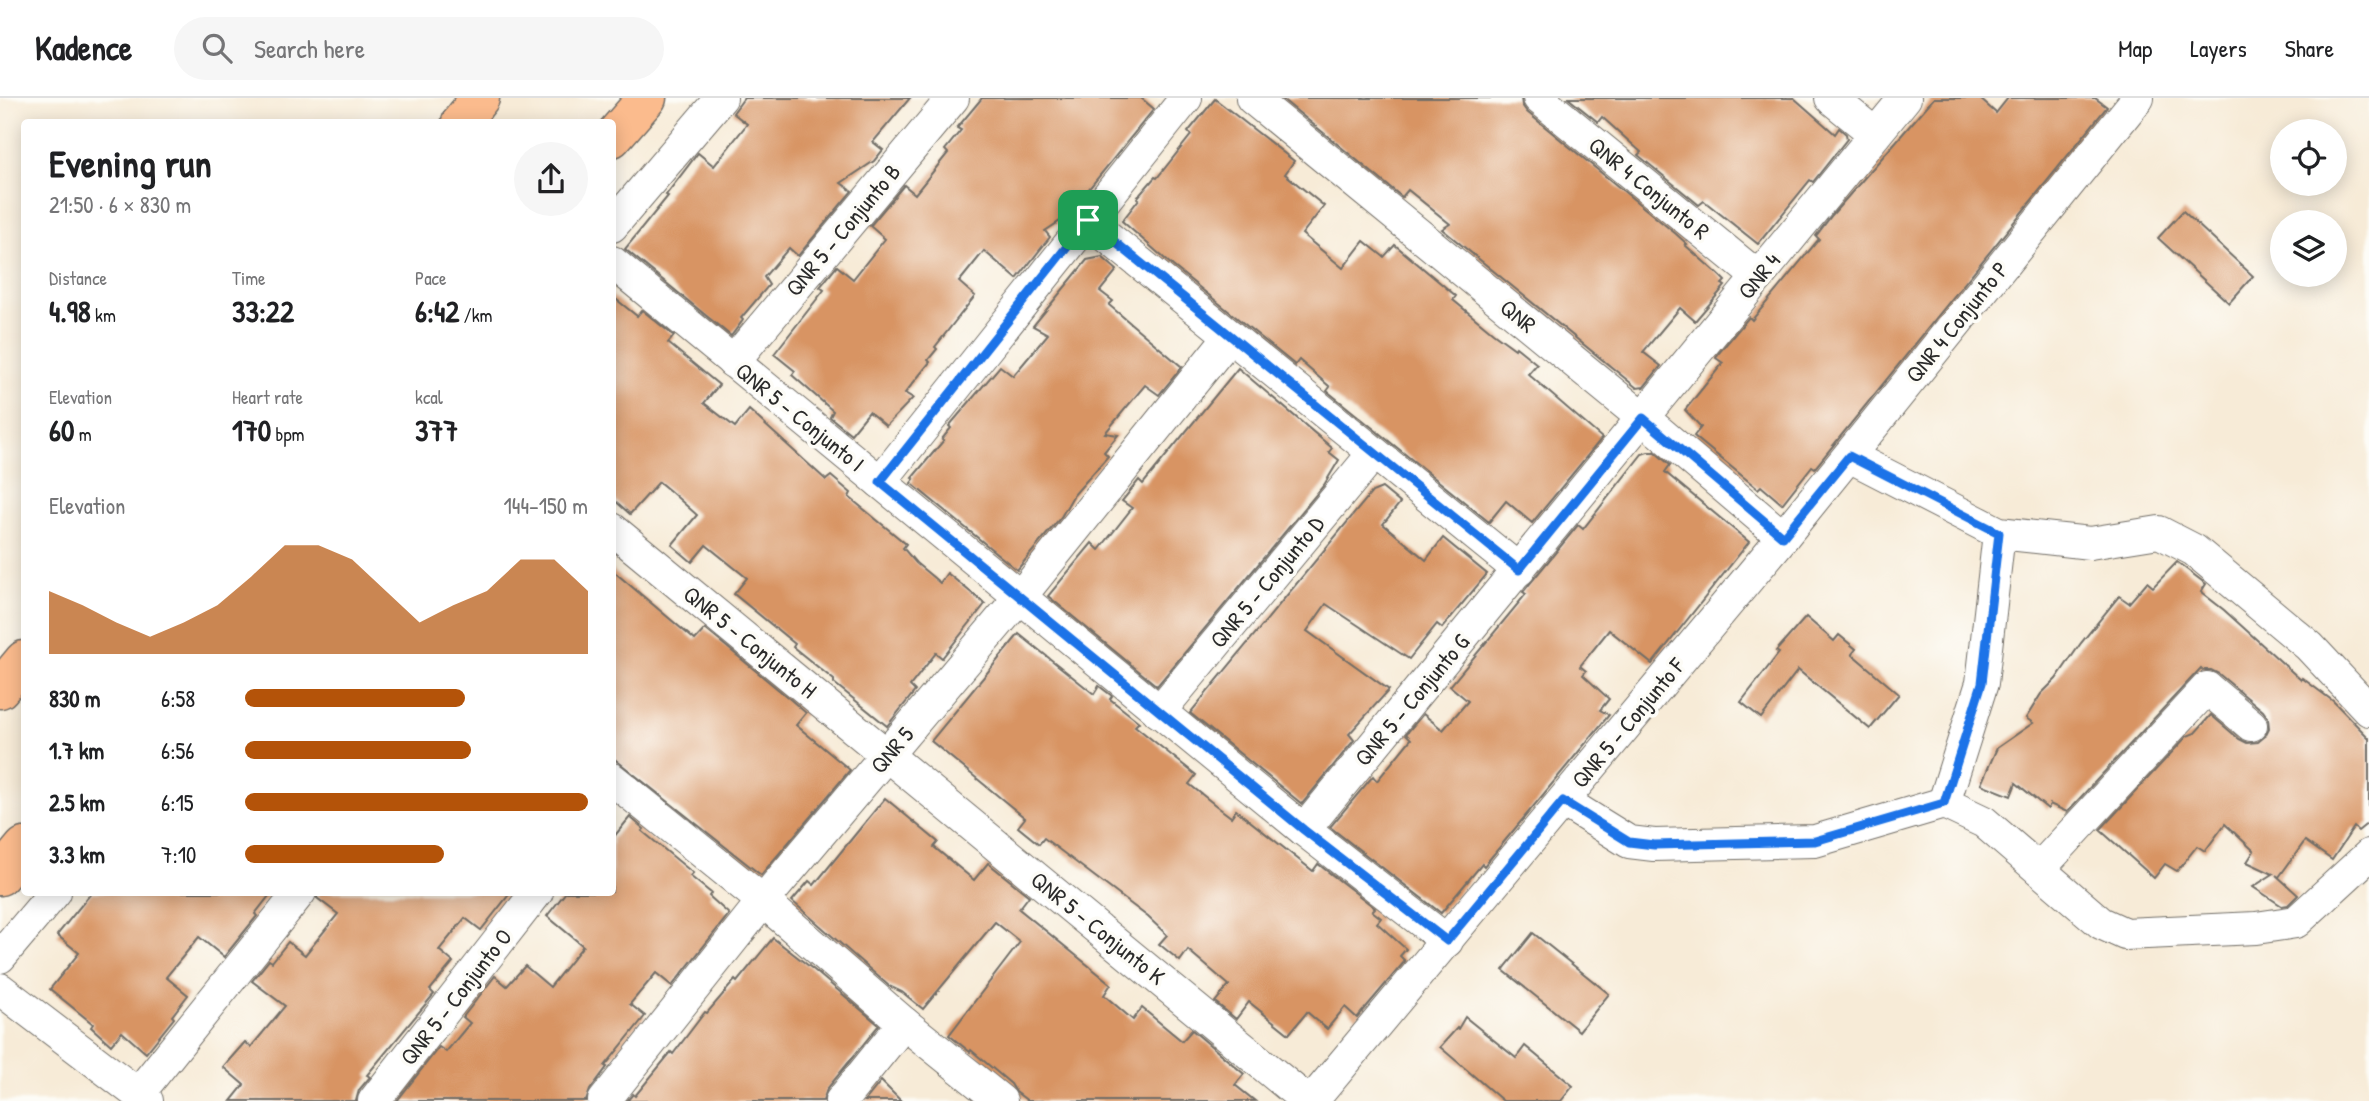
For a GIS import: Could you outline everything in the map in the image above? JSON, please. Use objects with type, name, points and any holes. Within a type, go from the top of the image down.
[{"type":"main road","points":[[463,119],[480,98]]},
{"type":"main road","points":[[616,133],[647,98]]},
{"type":"main road","points":[[0,689],[21,664]]},
{"type":"main road","points":[[0,876],[21,851]]},
{"type":"street","points":[[616,221],[721,98]]},
{"type":"street","name":"QNR 5 - Conjunto B","points":[[733,362],[953,98]]},
{"type":"street","points":[[880,482],[1186,98]]},
{"type":"street","name":"QNR","points":[[1252,98],[1643,418],[1783,537]]},
{"type":"street","name":"QNR 4 Conjunto R","points":[[1539,98],[1758,277]]},
{"type":"street","points":[[1831,98],[1875,134]]},
{"type":"street","name":"QNR 4","points":[[1643,418],[1905,98]]},
{"type":"street","name":"QNR 4 Conjunto P","points":[[1783,537],[2130,101]]},
{"type":"street","points":[[1088,220],[1519,570],[1643,418]]},
{"type":"street","name":"QNR 5 - Conjunto I","points":[[616,265],[1304,830],[1447,941]]},
{"type":"street","points":[[1020,597],[1230,336]]},
{"type":"street","name":"QNR 5 - Conjunto D","points":[[1160,712],[1374,453]]},
{"type":"street","points":[[1849,456],[1999,533],[2090,543],[2159,532],[2194,550],[2309,646],[2369,710]]},
{"type":"street","name":"QNR 5 - Conjunto H","points":[[616,532],[888,756]]},
{"type":"street","points":[[1944,803],[1982,683],[1999,533]]},
{"type":"street","name":"QNR 5 - Conjunto F","points":[[1447,941],[1783,537]]},
{"type":"street","name":"QNR 5 - Conjunto G","points":[[1304,830],[1519,570]]},
{"type":"street","name":"QNR 5","points":[[604,1101],[763,901],[1020,597]]},
{"type":"street","points":[[2039,869],[2207,688],[2251,724]]},
{"type":"street","name":"QNR 5 - Conjunto K","points":[[888,756],[1310,1101]]},
{"type":"street","points":[[616,788],[763,901],[904,1023],[1001,1101]]},
{"type":"street","points":[[1563,801],[1629,842],[1654,845],[1815,841],[1944,803],[1984,822],[2101,923],[2125,934],[2256,928],[2296,922],[2369,855]]},
{"type":"street","points":[[0,957],[52,896]]},
{"type":"street","points":[[0,989],[142,1097],[297,896]]},
{"type":"street","name":"QNR 5 - Conjunto O","points":[[374,1101],[534,896]]},
{"type":"street","points":[[1310,1101],[1447,941]]},
{"type":"street","points":[[841,1101],[904,1023]]},
{"type":"building","points":[[744,98],[910,98],[873,142],[883,150],[874,161],[841,183],[852,191],[798,256],[789,248],[764,277],[769,285],[741,318],[743,320],[731,336],[625,249],[668,196],[666,195],[698,153],[714,166],[747,124],[733,113]]},
{"type":"building","points":[[982,98],[1141,98],[1154,109],[1066,217],[1045,231],[1050,237],[1017,279],[984,251],[959,282],[975,296],[935,347],[937,349],[928,360],[930,362],[905,393],[913,398],[886,426],[869,412],[851,434],[830,417],[833,411],[792,375],[795,371],[774,354],[824,290],[820,287],[837,266],[853,279],[885,239],[870,226],[904,185],[915,194],[948,153],[945,150],[961,130],[957,128]]},
{"type":"building","points":[[1281,98],[1521,98],[1527,112],[1676,234],[1725,281],[1722,284],[1725,286],[1695,321],[1680,308],[1643,352],[1661,366],[1644,387],[1637,388],[1442,229],[1450,224],[1408,190],[1402,197]]},
{"type":"building","points":[[1568,98],[1794,98],[1835,134],[1839,128],[1846,134],[1847,139],[1758,244],[1704,201],[1699,205],[1638,155],[1641,152],[1602,117],[1598,122]]},
{"type":"building","points":[[1934,98],[1979,98],[1996,113],[2008,98],[2095,98],[2107,107],[1815,468],[1812,466],[1782,504],[1761,486],[1758,489],[1694,436],[1701,427],[1685,410],[1723,363],[1716,358],[1718,354],[1749,317],[1752,320],[1819,239],[1816,236],[1832,215]]},
{"type":"building","points":[[1215,99],[1294,161],[1285,174],[1324,206],[1302,234],[1343,268],[1364,241],[1384,257],[1395,245],[1456,296],[1453,300],[1537,364],[1528,374],[1602,438],[1532,523],[1506,501],[1489,522],[1327,391],[1330,387],[1299,360],[1295,365],[1122,221],[1139,199],[1137,198],[1155,177],[1157,178],[1191,135],[1188,132]]},
{"type":"building","points":[[2183,211],[2253,276],[2229,303],[2158,238]]},
{"type":"building","points":[[1102,257],[1117,270],[1100,291],[1113,301],[1109,305],[1182,367],[1159,395],[1145,385],[1105,433],[1118,435],[1104,452],[1108,456],[1073,496],[1061,517],[1017,570],[911,483],[914,479],[912,478],[944,440],[942,439],[951,428],[949,426],[1000,366],[1013,376],[1048,334],[1033,326],[1087,260]]},
{"type":"building","points":[[616,299],[637,316],[642,310],[674,336],[668,343],[719,385],[704,403],[735,427],[749,410],[826,480],[831,476],[851,493],[849,497],[906,544],[903,548],[916,563],[940,583],[947,573],[985,604],[942,658],[936,653],[910,686],[915,691],[887,726],[734,594],[747,578],[706,545],[692,562],[672,545],[697,515],[670,491],[659,482],[630,514],[616,502]]},
{"type":"building","points":[[1238,368],[1332,448],[1329,452],[1339,460],[1324,485],[1157,686],[1048,596],[1092,543],[1099,550],[1132,508],[1122,501],[1139,480],[1143,484]]},
{"type":"building","points":[[1655,452],[1670,465],[1665,472],[1749,542],[1652,664],[1609,630],[1580,666],[1586,671],[1583,675],[1609,699],[1600,710],[1609,715],[1484,866],[1482,864],[1441,913],[1330,827],[1373,776],[1377,781],[1411,739],[1406,734],[1423,714],[1443,730],[1468,701],[1450,686],[1526,594],[1523,592],[1578,525],[1583,529],[1642,454]]},
{"type":"building","points":[[1382,488],[1400,503],[1383,524],[1426,560],[1443,538],[1487,574],[1442,628],[1437,624],[1409,659],[1326,604],[1307,631],[1389,690],[1349,734],[1354,740],[1302,804],[1190,713],[1372,492]]},
{"type":"building","points":[[2177,562],[2206,584],[2201,592],[2301,680],[2302,678],[2333,701],[2369,738],[2369,822],[2358,831],[2354,827],[2332,860],[2305,841],[2279,877],[2276,875],[2298,895],[2288,905],[2282,906],[2253,887],[2273,874],[2247,862],[2254,851],[2225,824],[2205,851],[2197,846],[2177,871],[2165,864],[2154,878],[2100,830],[2187,736],[2195,733],[2211,715],[2247,743],[2258,742],[2265,736],[2269,728],[2268,718],[2263,711],[2211,670],[2201,668],[2067,812],[2050,804],[2048,809],[2016,783],[2011,796],[1981,784],[1997,748],[2033,723],[2026,718],[2041,694],[2056,679],[2119,596],[2129,603],[2147,582],[2153,587]]},
{"type":"building","points":[[616,573],[695,640],[705,629],[791,700],[806,713],[796,725],[850,770],[761,875],[616,760]]},
{"type":"building","points":[[1806,617],[1834,641],[1839,635],[1856,649],[1852,654],[1899,694],[1870,729],[1798,670],[1761,718],[1741,702],[1779,653],[1776,651]]},
{"type":"building","points":[[1019,634],[1094,694],[1099,686],[1112,696],[1110,699],[1139,722],[1135,726],[1196,775],[1189,784],[1219,808],[1231,817],[1236,810],[1313,871],[1318,864],[1375,908],[1372,911],[1381,918],[1377,923],[1406,949],[1400,956],[1405,961],[1357,1018],[1345,1007],[1327,1029],[1307,1012],[1289,1034],[1249,1002],[1236,1019],[1215,1002],[1229,985],[1188,950],[1180,961],[1159,944],[1167,935],[1148,917],[1044,838],[1039,844],[1018,827],[1025,818],[931,741]]},
{"type":"building","points":[[885,798],[938,842],[934,847],[974,880],[988,863],[1029,896],[1019,909],[1111,984],[1104,995],[1133,1020],[1142,1008],[1182,1041],[1192,1030],[1244,1074],[1235,1085],[1255,1101],[1028,1101],[1016,1092],[1011,1084],[949,1035],[1020,942],[995,922],[923,1009],[902,992],[889,986],[792,901],[809,881],[814,885]]},
{"type":"building","points":[[630,817],[644,829],[642,831],[693,873],[690,876],[711,893],[709,896],[729,914],[672,986],[656,973],[630,1004],[645,1016],[605,1066],[607,1067],[590,1090],[586,1101],[397,1101],[439,1047],[446,1052],[470,1023],[463,1017],[495,976],[507,986],[525,966],[550,987],[583,946],[547,916],[563,896],[616,896],[616,834]]},
{"type":"building","points":[[89,896],[269,896],[255,914],[257,916],[224,957],[199,937],[166,977],[188,995],[172,1016],[174,1018],[146,1053],[122,1032],[111,1045],[91,1027],[93,1024],[50,989],[79,953],[57,935]]},
{"type":"building","points":[[508,896],[481,930],[465,918],[439,950],[453,962],[430,990],[434,994],[367,1075],[370,1077],[359,1090],[356,1101],[231,1101],[244,1085],[223,1067],[245,1042],[251,1047],[285,1006],[252,981],[288,942],[305,955],[338,914],[317,898]]},
{"type":"building","points":[[1533,933],[1609,994],[1579,1031],[1503,970]]},
{"type":"building","points":[[773,938],[879,1025],[827,1089],[823,1101],[627,1101],[633,1094],[635,1096],[671,1052],[673,1054],[705,1012],[707,1013],[735,980],[737,982]]},
{"type":"building","points":[[1465,1017],[1516,1058],[1525,1046],[1573,1086],[1561,1101],[1503,1101],[1440,1047],[1458,1029]]},
{"type":"building","points":[[881,1081],[901,1101],[865,1101]]},
{"type":"route","points":[[1088,220],[1519,570],[1643,418],[1783,537],[1849,456],[1999,533],[1982,683],[1944,803],[1815,841],[1654,845],[1629,842],[1563,801],[1447,941],[1304,830],[880,482],[1088,220]]}]
